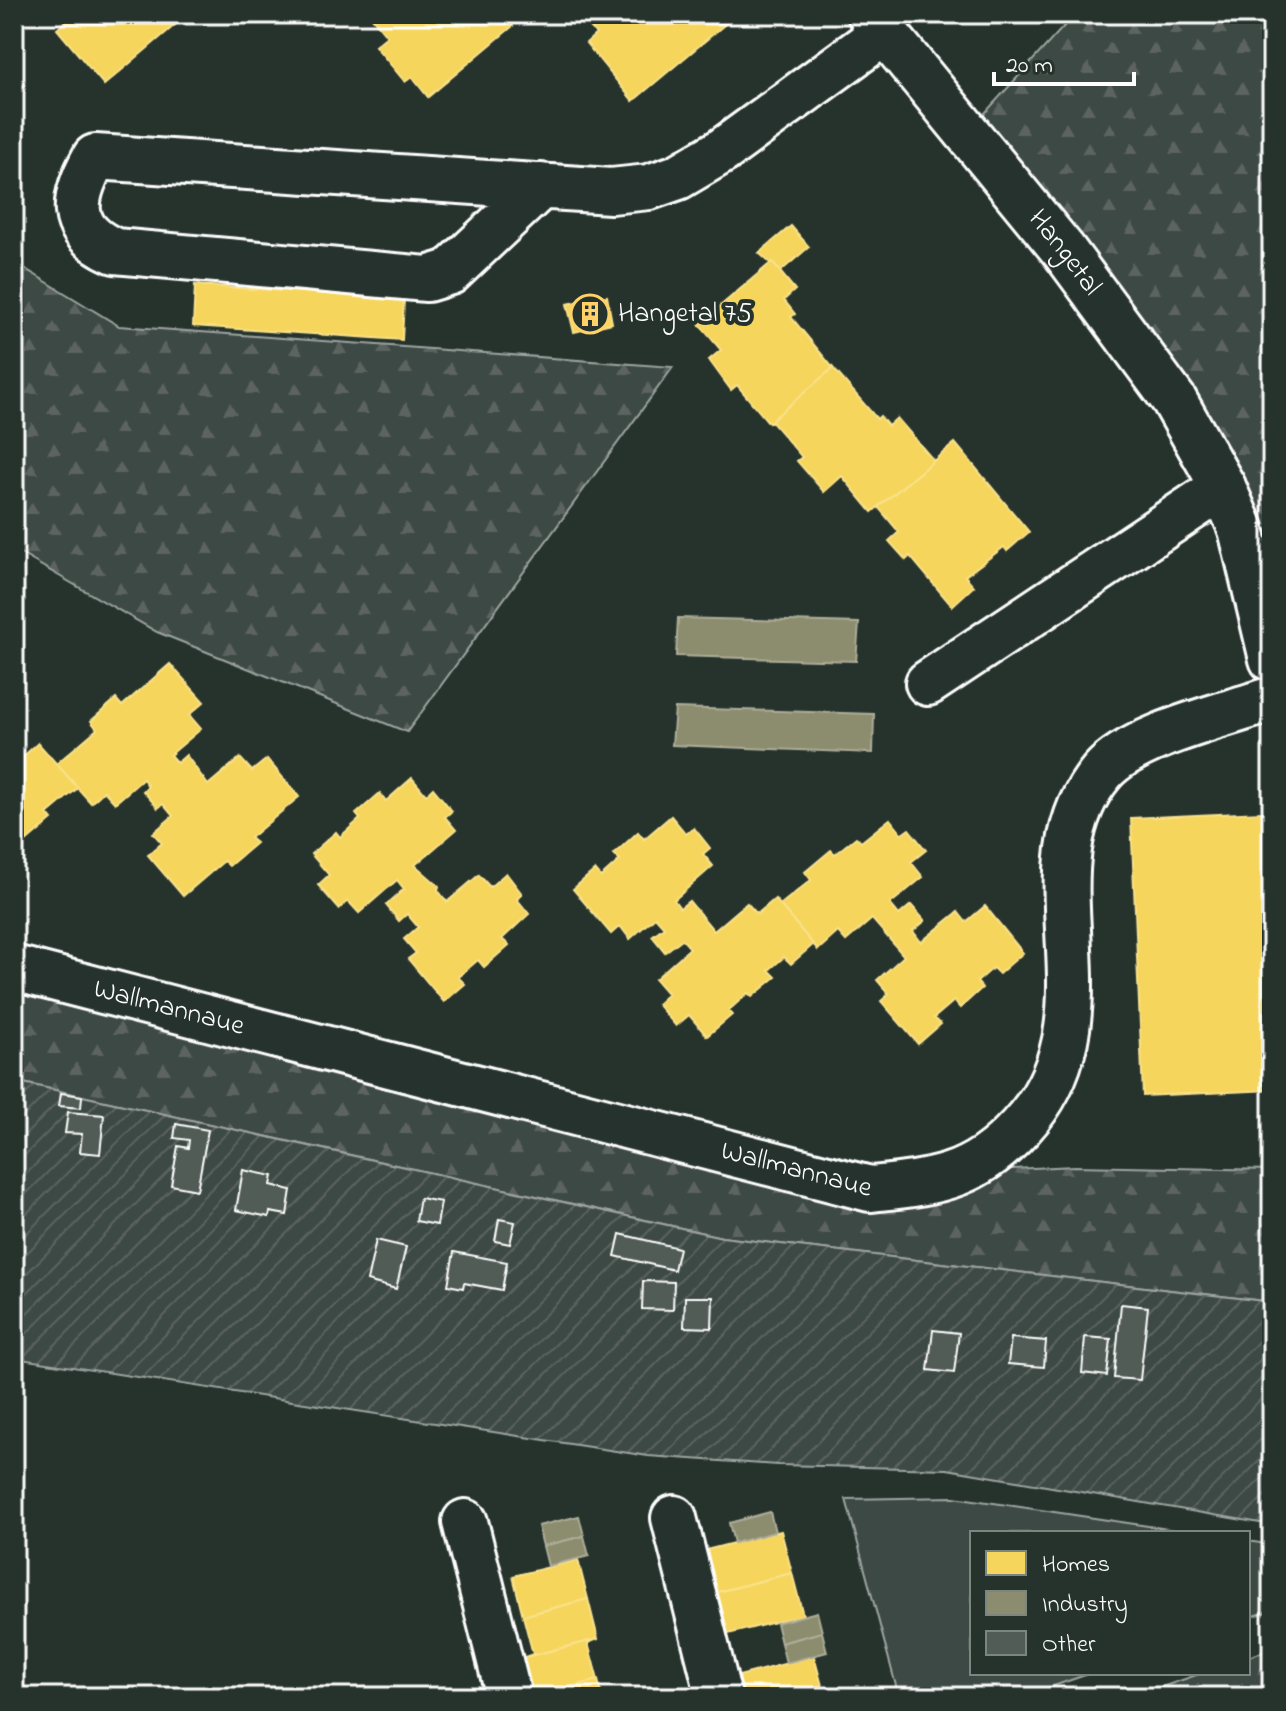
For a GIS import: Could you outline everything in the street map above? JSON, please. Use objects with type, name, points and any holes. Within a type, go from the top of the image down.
[{"type":"street","name":"Hangetal","points":[[541,186],[450,272],[427,279],[115,251],[93,242],[79,219],[76,202],[95,157],[541,186],[611,191],[649,187],[678,177],[722,151],[878,23],[1064,251],[1174,400],[1223,487],[1241,529],[1272,659]]},
{"type":"street","points":[[928,683],[1223,487]]},
{"type":"street","name":"Wallmannaue","points":[[14,968],[870,1189],[928,1183],[972,1169],[1015,1134],[1047,1094],[1063,1057],[1072,1012],[1067,859],[1072,831],[1083,800],[1102,771],[1132,747],[1272,699]]},
{"type":"street","points":[[674,1518],[719,1697]]},
{"type":"street","points":[[465,1522],[509,1697]]},
{"type":"green space","points":[[1075,14],[1272,14],[1272,624],[1253,530],[974,125]]},
{"type":"green space","points":[[14,262],[119,326],[673,367],[407,732],[157,632],[14,550]]},
{"type":"green space","points":[[14,977],[869,1190],[973,1171],[1075,1166],[1272,1170],[1272,1302],[722,1237],[14,1081]]},
{"type":"green space","points":[[14,1081],[722,1237],[1272,1302],[1272,1525],[947,1469],[778,1465],[648,1456],[14,1358]]},
{"type":"green space","points":[[954,1497],[1182,1531],[970,1531],[970,1675],[1085,1675],[1022,1697],[899,1697],[846,1499]]},
{"type":"green space","points":[[1250,1541],[1272,1545],[1272,1610],[1250,1617]]},
{"type":"green space","points":[[1272,1649],[1272,1697],[1133,1697],[1196,1675],[1250,1675],[1250,1656]]},
{"type":"building: Homes","points":[[62,14],[188,14],[104,85],[57,29],[67,20]]},
{"type":"building: Homes","points":[[377,14],[513,14],[507,19],[513,26],[428,97],[412,77],[405,82],[375,46],[387,36],[372,18]]},
{"type":"building: Homes","points":[[585,14],[736,15],[633,101],[586,43],[596,34],[582,17]]},
{"type":"building: Homes","points":[[791,226],[809,247],[780,272],[759,253]]},
{"type":"building: Homes","points":[[772,262],[795,290],[784,300],[795,314],[791,317],[833,368],[769,423],[737,385],[731,390],[709,360],[721,350],[699,324]]},
{"type":"building: Homes","points":[[195,285],[404,299],[402,340],[193,326]]},
{"type":"building: Homes","name":"Hangetal 75","points":[[607,296],[612,323],[574,332],[567,304]]},
{"type":"building: Homes","points":[[833,368],[877,419],[880,416],[888,426],[897,418],[934,461],[872,512],[842,476],[824,492],[797,461],[802,457],[771,421]]},
{"type":"building: Homes","points":[[955,443],[1029,532],[1007,551],[1004,547],[965,576],[974,586],[952,606],[910,556],[906,560],[889,541],[899,532],[878,507]]},
{"type":"building: Homes","points":[[170,664],[204,702],[189,715],[201,729],[170,755],[177,763],[186,755],[208,785],[240,758],[252,771],[267,759],[299,797],[250,838],[256,843],[229,866],[224,861],[183,896],[148,855],[162,843],[153,833],[173,816],[163,804],[158,808],[143,791],[148,786],[143,779],[115,803],[104,791],[91,803],[56,764],[97,729],[91,721],[116,699],[122,706]]},
{"type":"building: Homes","points":[[38,743],[78,788],[47,814],[52,820],[25,843],[22,840],[14,848],[14,756],[18,761]]},
{"type":"building: Homes","points":[[412,778],[426,795],[433,788],[452,811],[445,817],[456,830],[415,865],[439,886],[438,890],[447,902],[479,875],[490,887],[506,873],[522,894],[517,899],[529,914],[502,939],[509,945],[484,967],[478,960],[458,977],[465,984],[444,1002],[408,959],[416,953],[404,939],[418,927],[407,914],[399,921],[386,905],[404,889],[397,880],[359,913],[348,901],[339,909],[318,885],[329,875],[311,854],[336,832],[340,837],[360,819],[356,814],[380,793],[386,801]]},
{"type":"building: Homes","points":[[1262,812],[1272,1090],[1143,1096],[1131,818]]},
{"type":"building: Homes","points":[[671,816],[686,834],[694,828],[710,848],[703,854],[713,866],[674,900],[680,908],[689,901],[714,931],[747,903],[757,914],[775,899],[814,944],[791,964],[784,957],[769,970],[776,977],[752,997],[748,993],[728,1011],[732,1015],[707,1036],[689,1015],[676,1026],[657,1004],[668,994],[655,979],[690,948],[682,939],[665,952],[652,936],[664,927],[655,917],[630,939],[620,926],[611,934],[573,889],[595,870],[601,877],[620,860],[614,854],[638,832],[644,839]]},
{"type":"building: Homes","points":[[890,819],[902,834],[909,829],[926,850],[911,862],[923,877],[890,904],[899,915],[911,905],[925,921],[913,931],[921,942],[958,912],[966,922],[985,906],[1023,953],[999,974],[993,968],[977,982],[982,988],[960,1008],[954,1001],[934,1018],[941,1024],[918,1044],[881,1001],[889,994],[877,980],[904,956],[872,919],[846,941],[838,932],[818,950],[780,905],[811,880],[805,872],[831,850],[835,854],[856,837],[861,842]]},
{"type":"building: Homes","points":[[781,1531],[792,1573],[718,1592],[706,1550]]},
{"type":"building: Homes","points":[[578,1560],[588,1599],[523,1616],[513,1576]]},
{"type":"building: Homes","points":[[792,1573],[803,1615],[728,1634],[718,1592]]},
{"type":"building: Homes","points":[[588,1599],[598,1639],[522,1658],[533,1654],[523,1616]]},
{"type":"building: Homes","points":[[598,1639],[588,1643],[598,1680],[533,1697],[522,1658]]},
{"type":"building: Homes","points":[[814,1656],[825,1697],[744,1697],[739,1676]]},
{"type":"building: Homes","points":[[598,1680],[602,1697],[533,1697]]},
{"type":"building: Industry","points":[[678,618],[859,623],[856,661],[676,656]]},
{"type":"building: Industry","points":[[675,708],[874,714],[873,753],[672,745]]},
{"type":"building: Industry","points":[[770,1512],[775,1532],[734,1543],[729,1523]]},
{"type":"building: Industry","points":[[579,1516],[584,1536],[543,1546],[538,1526]]},
{"type":"building: Industry","points":[[584,1536],[589,1556],[548,1566],[543,1546]]},
{"type":"building: Industry","points":[[817,1612],[822,1632],[781,1643],[776,1623]]},
{"type":"building: Industry","points":[[822,1632],[827,1652],[786,1663],[781,1643]]},
{"type":"building: Other","points":[[61,1093],[82,1096],[81,1108],[59,1106]]},
{"type":"building: Other","points":[[68,1112],[104,1115],[100,1154],[80,1152],[82,1134],[65,1133]]},
{"type":"building: Other","points":[[176,1124],[208,1130],[197,1190],[171,1185],[178,1146],[188,1148],[189,1140],[174,1138]]},
{"type":"building: Other","points":[[243,1170],[273,1176],[271,1185],[291,1190],[287,1215],[270,1212],[269,1217],[236,1210]]},
{"type":"building: Other","points":[[420,1198],[441,1202],[437,1225],[416,1221]]},
{"type":"building: Other","points":[[499,1219],[515,1222],[510,1244],[495,1241]]},
{"type":"building: Other","points":[[620,1234],[679,1248],[674,1270],[615,1256]]},
{"type":"building: Other","points":[[376,1240],[406,1247],[396,1289],[367,1281]]},
{"type":"building: Other","points":[[454,1252],[507,1262],[502,1290],[464,1283],[463,1288],[448,1285]]},
{"type":"building: Other","points":[[643,1281],[674,1282],[673,1310],[642,1309]]},
{"type":"building: Other","points":[[685,1297],[713,1297],[712,1328],[684,1327]]},
{"type":"building: Other","points":[[1121,1304],[1148,1307],[1140,1380],[1114,1378]]},
{"type":"building: Other","points":[[933,1330],[959,1333],[954,1373],[928,1370]]},
{"type":"building: Other","points":[[1085,1337],[1111,1339],[1107,1376],[1082,1373]]},
{"type":"building: Other","points":[[1011,1338],[1046,1341],[1044,1367],[1008,1364]]},
{"type":"place","name":"Hangetal 75","points":[[590,314]]}]
